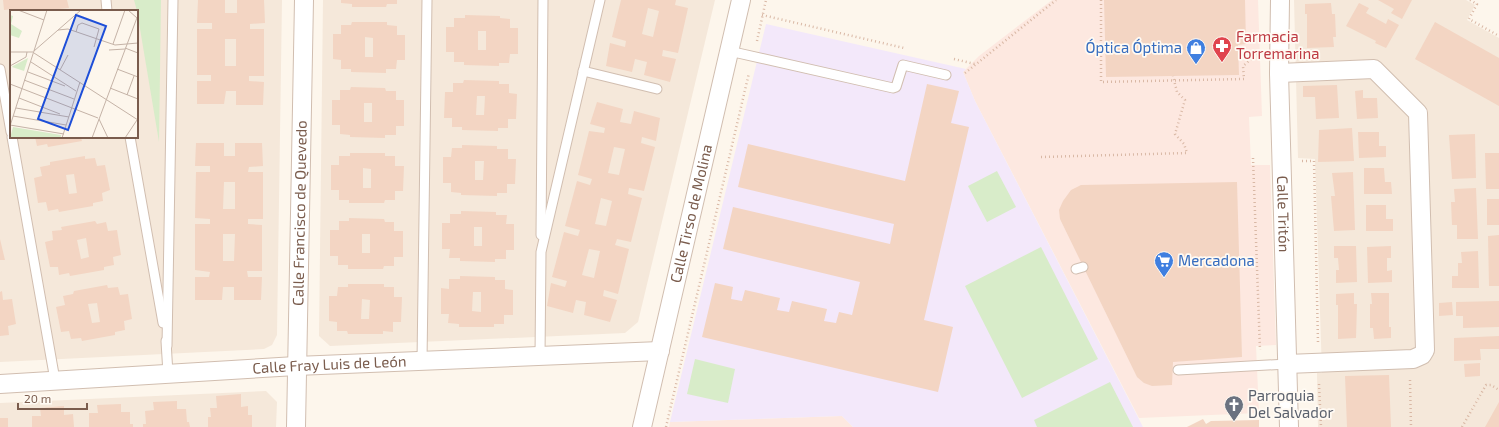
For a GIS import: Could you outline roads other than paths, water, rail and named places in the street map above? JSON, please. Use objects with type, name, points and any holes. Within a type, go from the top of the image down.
[{"type":"street","name":"Calle Francisco de Quevedo","points":[[296,427],[304,0]]},
{"type":"street","name":"Calle Tirso de Molina","points":[[642,427],[741,0]]},
{"type":"street","name":"Calle Tritón","points":[[1280,0],[1279,73],[1289,427]]},
{"type":"street","points":[[1279,73],[1374,69],[1418,113],[1425,350],[1418,358],[1413,359],[1287,364]]},
{"type":"street","name":"Calle Fray Luis de León","points":[[0,384],[296,366],[660,351]]},
{"type":"lane","points":[[106,0],[108,10]]},
{"type":"lane","points":[[168,374],[167,346],[173,0]]},
{"type":"lane","points":[[422,361],[427,0]]},
{"type":"lane","points":[[540,356],[543,0]]},
{"type":"lane","points":[[541,252],[600,0]]},
{"type":"lane","points":[[729,52],[893,88],[896,87],[903,65],[946,75]]},
{"type":"lane","points":[[0,69],[10,126]]},
{"type":"lane","points":[[583,71],[657,89]]},
{"type":"lane","points":[[12,138],[55,380]]},
{"type":"lane","points":[[130,138],[167,346]]},
{"type":"lane","points":[[1178,370],[1287,364]]},
{"type":"place","name":"Farmacia Torremarina","points":[[1222,63]]},
{"type":"place","name":"Óptica Óptima","points":[[1196,65]]},
{"type":"place","name":"Mercadona","points":[[1164,278]]},
{"type":"place","name":"Parroquia Del Salvador","points":[[1234,422]]}]
